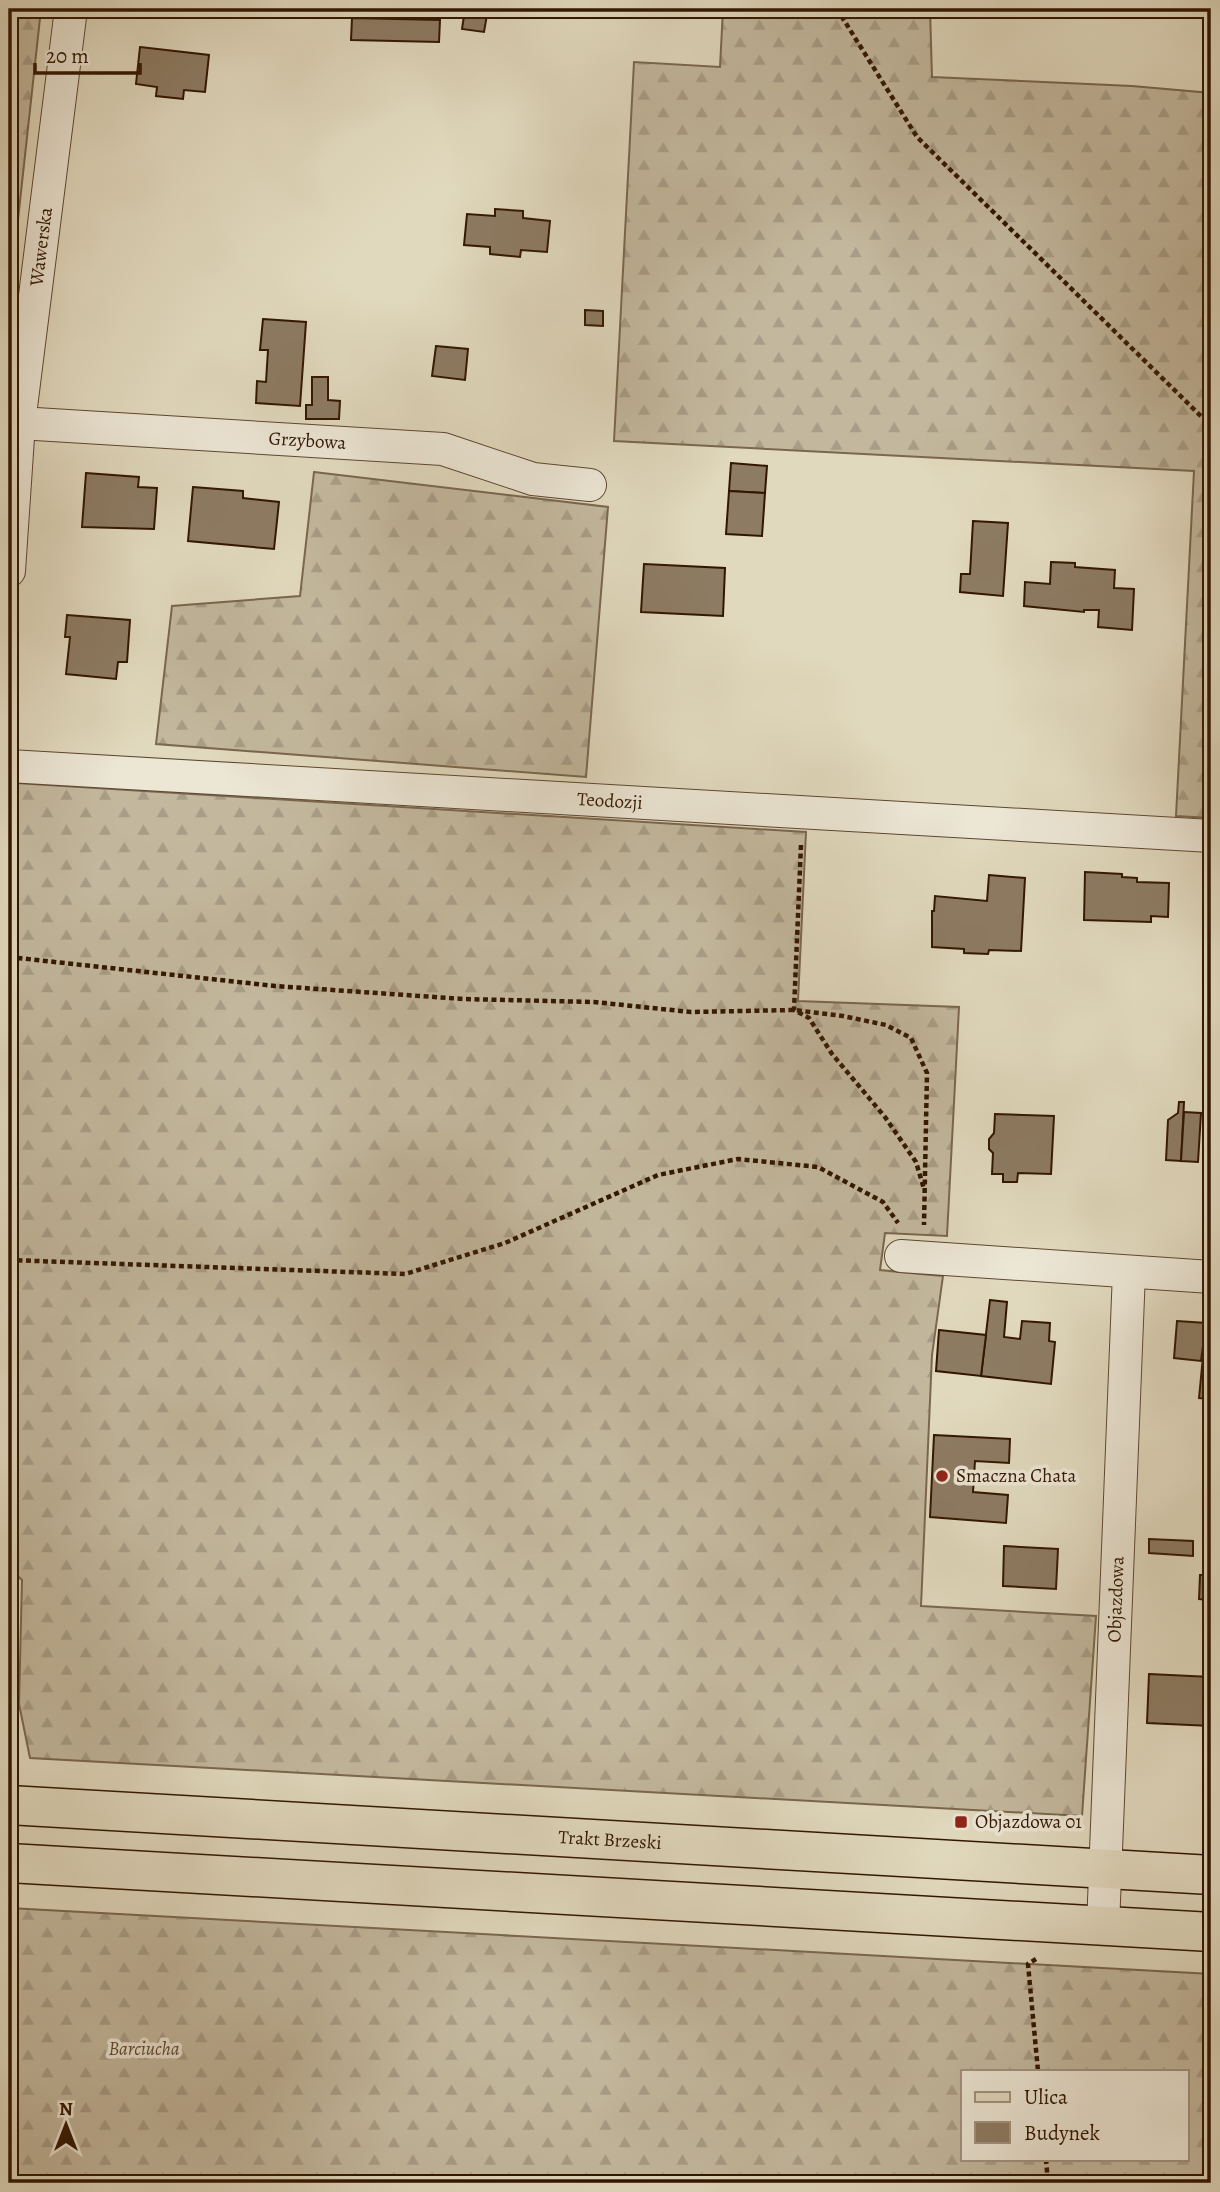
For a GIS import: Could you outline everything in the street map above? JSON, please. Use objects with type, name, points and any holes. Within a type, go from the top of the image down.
[{"type":"main road","name":"Trakt Brzeski","points":[[9,1805],[1211,1875]]},
{"type":"main road","points":[[9,1863],[1211,1932]]},
{"type":"street","name":"Wawerska","points":[[9,571],[19,423],[71,9]]},
{"type":"street","name":"Grzybowa","points":[[19,423],[443,449],[533,479],[590,485]]},
{"type":"street","name":"Teodozji","points":[[9,766],[1211,835]]},
{"type":"street","points":[[912,1256],[1211,1277]]},
{"type":"street","name":"Objazdowa","points":[[1103,1926],[1129,1272]]},
{"type":"path","points":[[837,9],[918,137],[1211,426]]},
{"type":"path","points":[[794,1010],[803,811]]},
{"type":"path","points":[[9,957],[275,986],[463,999],[594,1002],[691,1012],[794,1010],[886,1025],[911,1038],[927,1073],[925,1194],[912,1256]]},
{"type":"path","points":[[794,1010],[809,1018],[832,1054],[885,1117],[916,1161],[925,1194]]},
{"type":"path","points":[[9,1260],[405,1273],[505,1243],[658,1175],[738,1159],[818,1167],[883,1202],[912,1256]]},
{"type":"path","points":[[1038,1958],[1028,1964],[1038,2070]]},
{"type":"path","points":[[1046,2160],[1048,2183]]},
{"type":"green space","points":[[9,9],[41,9],[9,302]]},
{"type":"green space","points":[[723,9],[930,9],[932,77],[1132,86],[1211,93],[1211,818],[1176,816],[1194,471],[614,441],[634,62],[720,67]]},
{"type":"green space","points":[[314,472],[608,507],[586,777],[156,744],[172,606],[300,596]]},
{"type":"green space","points":[[16,783],[806,832],[798,1001],[959,1007],[947,1236],[885,1233],[880,1270],[943,1276],[932,1355],[921,1606],[1096,1616],[1082,1816],[30,1758],[19,1704],[22,1580],[9,1568],[9,935]]},
{"type":"green space","name":"Barciucha","points":[[9,1908],[1211,1974],[1211,2183],[9,2183]]},
{"type":"building","points":[[465,9],[488,9],[484,32],[462,29]]},
{"type":"building","points":[[352,18],[440,20],[439,42],[351,40]]},
{"type":"building","points":[[140,47],[209,55],[205,92],[184,90],[183,99],[156,96],[157,87],[136,84]]},
{"type":"building","points":[[495,209],[523,211],[523,218],[550,221],[547,252],[521,250],[520,257],[490,254],[490,247],[464,245],[467,214],[495,216]]},
{"type":"building","points":[[585,310],[603,311],[603,326],[585,325]]},
{"type":"building","points":[[263,319],[306,322],[300,406],[256,403],[257,381],[266,382],[268,350],[260,350]]},
{"type":"building","points":[[436,346],[468,349],[465,380],[432,376]]},
{"type":"building","points":[[312,377],[328,377],[328,400],[340,401],[339,419],[306,419],[306,405],[312,405]]},
{"type":"building","points":[[731,463],[767,466],[765,493],[729,491]]},
{"type":"building","points":[[86,473],[139,477],[138,487],[157,488],[154,529],[82,527]]},
{"type":"building","points":[[193,487],[243,491],[243,498],[279,502],[274,549],[188,541]]},
{"type":"building","points":[[729,491],[765,493],[762,536],[726,534]]},
{"type":"building","points":[[973,521],[1008,523],[1003,596],[960,592],[961,574],[970,574]]},
{"type":"building","points":[[1051,562],[1115,570],[1114,588],[1134,589],[1132,630],[1098,627],[1099,610],[1084,612],[1024,606],[1025,582],[1050,584]]},
{"type":"building","points":[[644,564],[725,568],[723,616],[641,612]]},
{"type":"building","points":[[67,615],[130,620],[127,662],[118,662],[116,679],[66,674],[70,637],[65,637]]},
{"type":"building","points":[[1085,872],[1122,874],[1122,877],[1137,878],[1137,882],[1169,883],[1168,917],[1151,916],[1151,922],[1084,920]]},
{"type":"building","points":[[989,875],[1025,878],[1021,951],[989,950],[988,954],[964,953],[964,949],[932,947],[932,911],[935,896],[987,901]]},
{"type":"building","points":[[1179,1102],[1184,1102],[1181,1161],[1166,1160],[1168,1120],[1178,1113]]},
{"type":"building","points":[[1184,1112],[1201,1113],[1198,1162],[1181,1161]]},
{"type":"building","points":[[995,1114],[1054,1116],[1051,1174],[1018,1173],[1017,1182],[1003,1182],[1003,1174],[992,1174],[993,1153],[989,1149],[989,1139],[994,1133]]},
{"type":"building","points":[[990,1300],[1007,1302],[1004,1337],[1020,1339],[1022,1321],[1050,1323],[1049,1341],[1055,1342],[1051,1384],[981,1376]]},
{"type":"building","points":[[1177,1321],[1206,1323],[1201,1361],[1174,1358]]},
{"type":"building","points":[[939,1330],[986,1335],[981,1376],[936,1371]]},
{"type":"building","points":[[1205,1336],[1211,1336],[1211,1399],[1199,1398]]},
{"type":"building","points":[[934,1435],[1010,1439],[1009,1463],[975,1461],[973,1492],[1008,1495],[1006,1523],[930,1517]]},
{"type":"building","points":[[1149,1539],[1193,1541],[1193,1556],[1149,1553]]},
{"type":"building","points":[[1004,1546],[1058,1549],[1056,1589],[1003,1586]]},
{"type":"building","points":[[1200,1575],[1211,1575],[1211,1600],[1199,1599]]},
{"type":"building","points":[[1149,1674],[1211,1677],[1211,1726],[1147,1723]]},
{"type":"place","name":"Smaczna Chata","points":[[942,1476]]},
{"type":"place","name":"Objazdowa 01","points":[[961,1822]]}]
